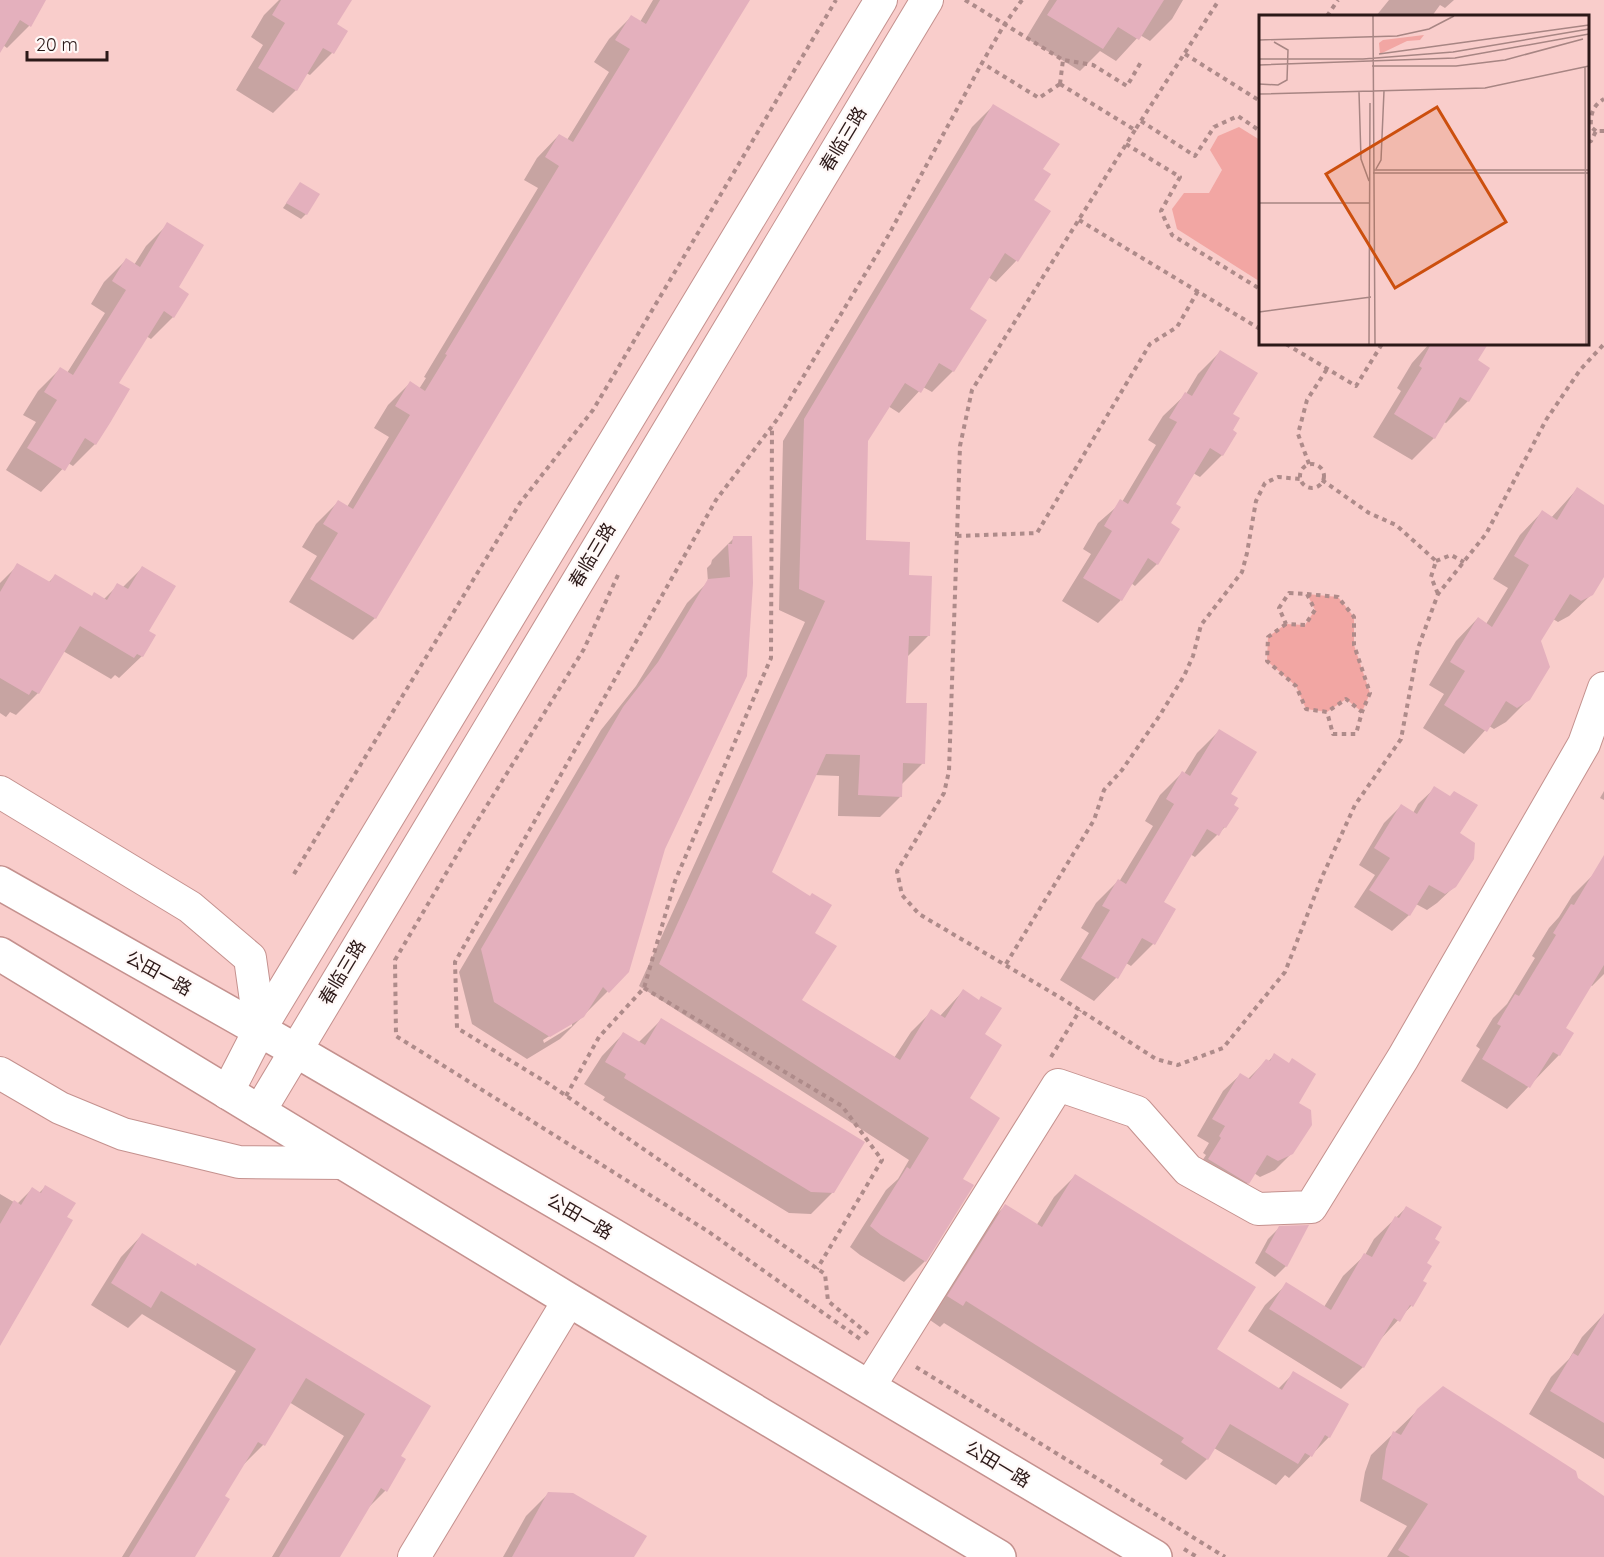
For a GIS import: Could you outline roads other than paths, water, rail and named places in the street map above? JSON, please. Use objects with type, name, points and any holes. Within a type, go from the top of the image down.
[{"type":"main road","name":"公田一路","points":[[0,883],[296,1050],[884,1362],[1167,1551]]},
{"type":"main road","points":[[0,954],[569,1300],[999,1557]]},
{"type":"street","points":[[227,1092],[260,1029],[881,0]]},
{"type":"street","name":"春临三路","points":[[259,1112],[927,0]]},
{"type":"street","points":[[884,1362],[1058,1085],[1137,1112],[1188,1170],[1258,1209],[1311,1207],[1403,1058],[1584,744],[1604,687]]},
{"type":"street","points":[[0,792],[190,907],[250,958],[260,1029]]},
{"type":"street","points":[[0,1072],[60,1108],[123,1134],[239,1162],[344,1163]]},
{"type":"street","points":[[414,1557],[569,1300]]}]
